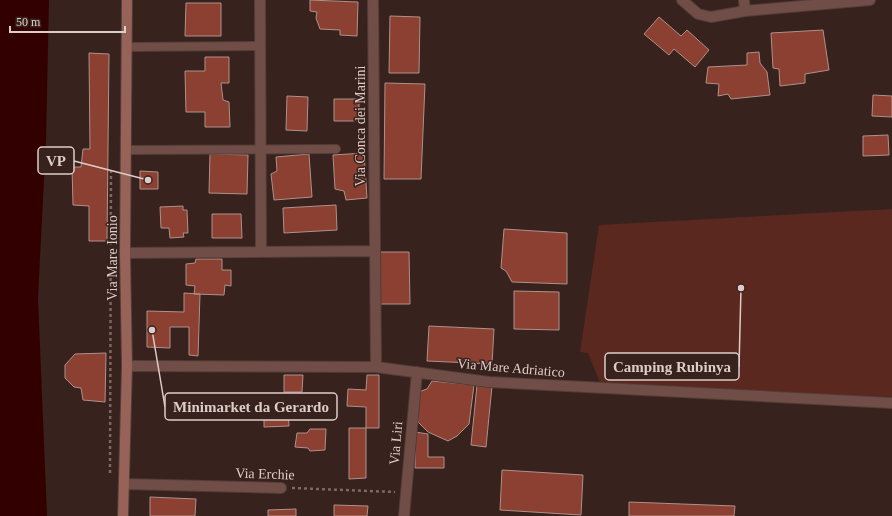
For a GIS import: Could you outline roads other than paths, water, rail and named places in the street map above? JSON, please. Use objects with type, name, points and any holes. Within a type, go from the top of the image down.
[{"type":"main road","name":"Via Mare Ionio","points":[[123,516],[127,366],[125,253],[127,0]]},
{"type":"street","points":[[260,0],[261,252]]},
{"type":"street","name":"Via Conca dei Marini","points":[[373,0],[376,367]]},
{"type":"street","points":[[682,0],[698,14],[711,17],[745,11],[870,0]]},
{"type":"street","points":[[744,0],[745,11]]},
{"type":"street","points":[[125,253],[375,251]]},
{"type":"street","name":"Via Mare Adriatico","points":[[127,366],[376,367],[489,382],[892,403]]},
{"type":"street","name":"Via Liri","points":[[404,516],[416,372]]},
{"type":"street","name":"Via Erchie","points":[[124,484],[281,488]]},
{"type":"lane","points":[[127,47],[261,46]]},
{"type":"lane","points":[[126,150],[336,149]]},
{"type":"place","name":"VP","points":[[148,180]]},
{"type":"place","name":"Camping Rubinya","points":[[741,288]]},
{"type":"place","name":"Minimarket da Gerardo","points":[[152,330]]}]
